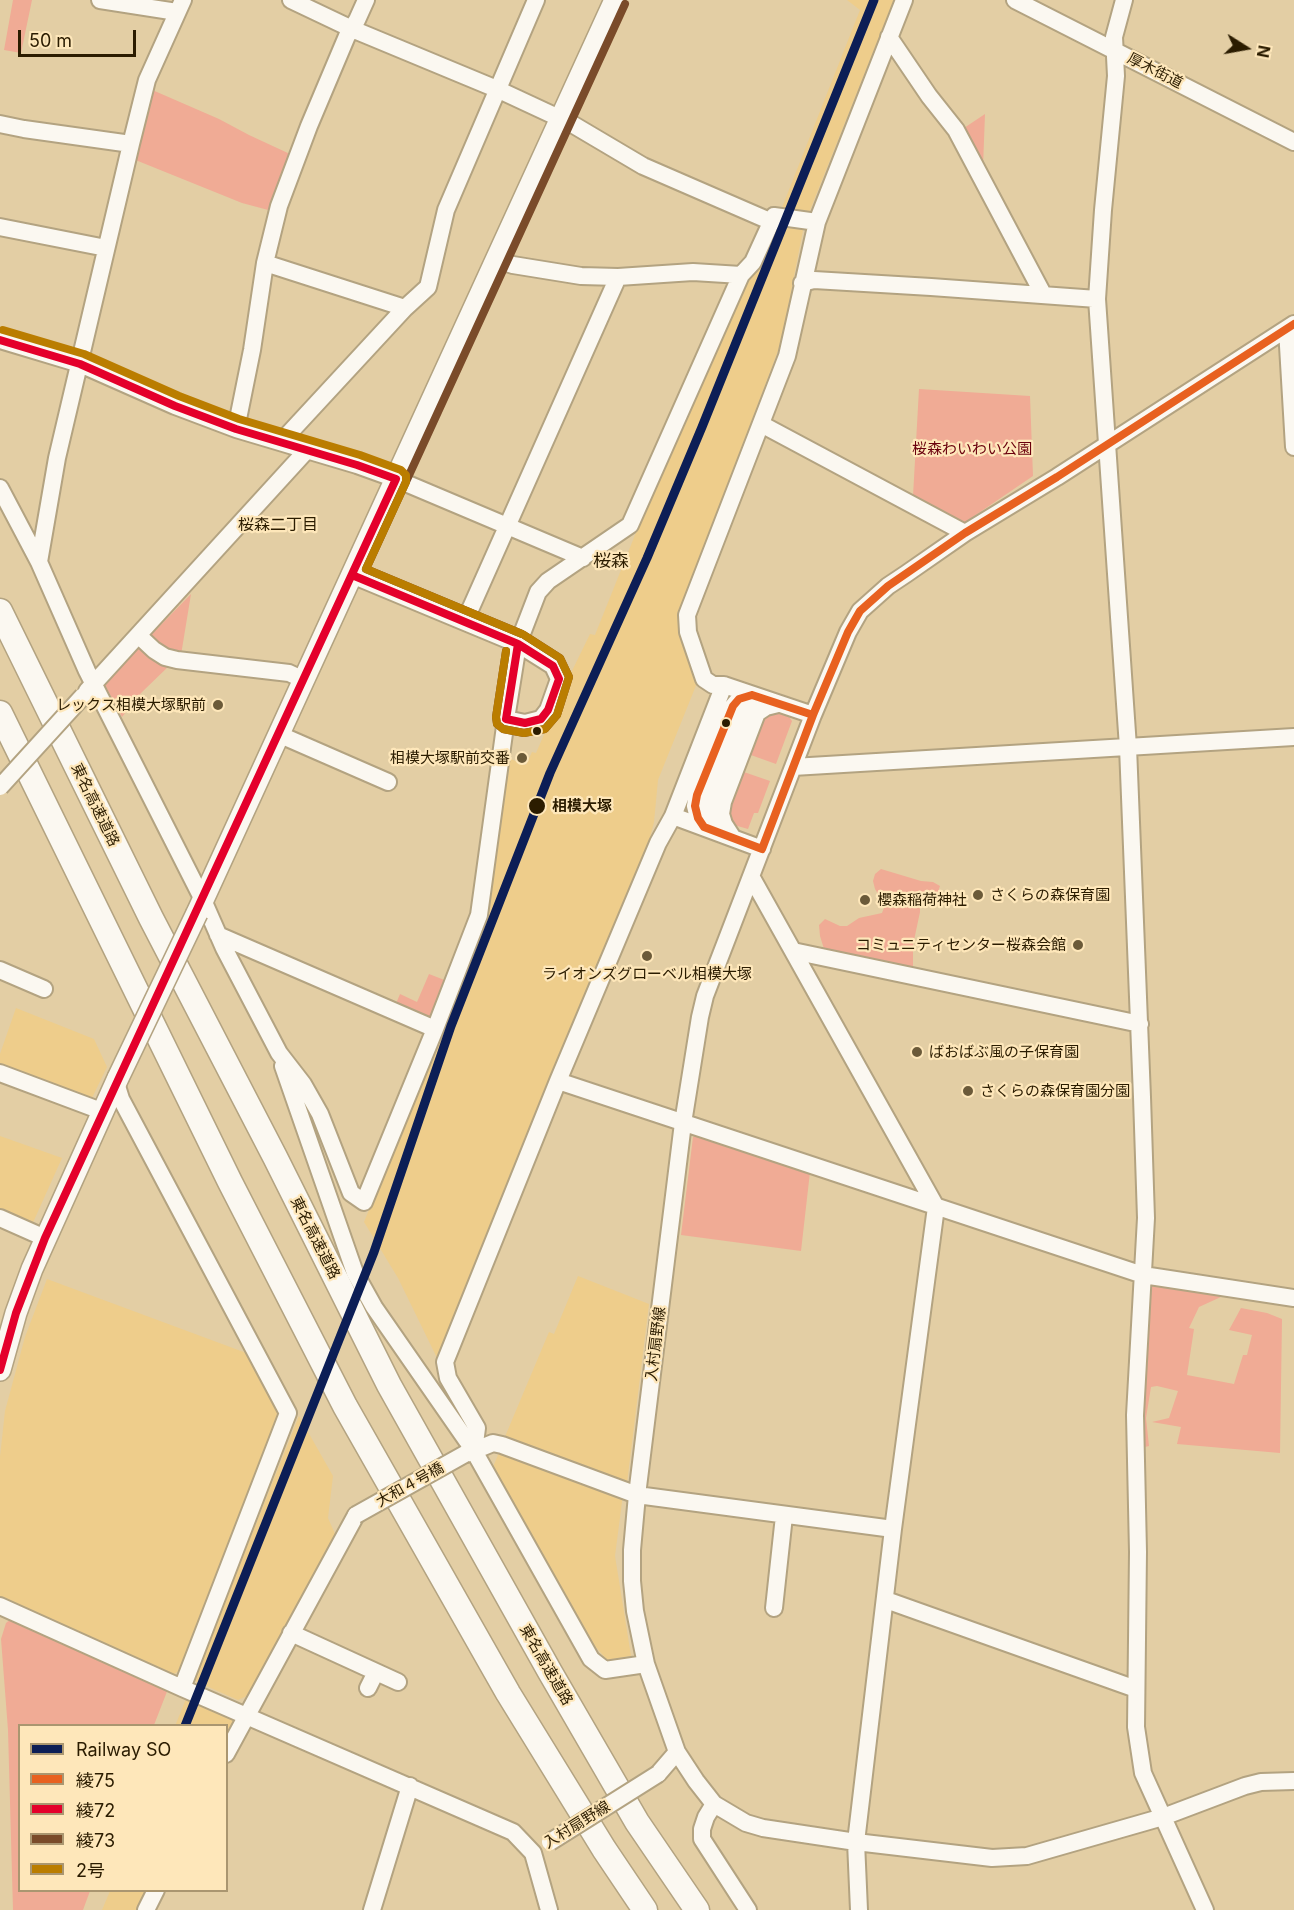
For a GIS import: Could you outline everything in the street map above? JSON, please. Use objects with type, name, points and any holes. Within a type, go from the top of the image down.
[{"type":"highway","name":"東名高速道路","points":[[0,611],[151,918],[275,1157],[389,1385],[492,1571],[626,1802],[697,1910]]},
{"type":"highway","points":[[0,713],[230,1182],[345,1406],[508,1693],[604,1849],[645,1910]]},
{"type":"main road","points":[[0,1370],[16,1312],[45,1238],[117,1080],[200,907],[615,0]]},
{"type":"street","points":[[39,562],[57,458],[147,80],[180,6],[100,0]]},
{"type":"street","points":[[291,0],[352,29],[499,90],[560,119],[643,166],[772,222]]},
{"type":"street","points":[[236,429],[252,350],[265,263],[279,206],[346,36],[352,29],[366,0]]},
{"type":"street","points":[[280,442],[405,308],[428,288],[446,210],[536,0]]},
{"type":"street","points":[[813,715],[724,685],[713,685],[704,679],[688,632],[687,615],[787,356],[817,222],[904,0]]},
{"type":"street","name":"厚木街道","points":[[1015,0],[1294,142]]},
{"type":"street","points":[[1124,0],[1114,37],[1116,76],[1097,299],[1128,747],[1146,1218],[1135,1414],[1138,1552],[1136,1727],[1143,1773],[1205,1910]]},
{"type":"street","points":[[889,37],[929,96],[956,130],[1043,294]]},
{"type":"street","points":[[0,124],[131,144]]},
{"type":"street","points":[[279,1053],[303,1084],[320,1114],[351,1193],[364,1202],[479,915],[518,644],[538,592],[548,581],[630,525],[741,275],[753,262],[774,216],[817,222]]},
{"type":"street","points":[[0,227],[106,248]]},
{"type":"street","points":[[497,260],[513,265],[581,276],[618,277],[693,272],[741,275]]},
{"type":"street","points":[[265,263],[405,308]]},
{"type":"street","points":[[465,621],[618,277]]},
{"type":"street","points":[[802,283],[824,281],[1097,299]]},
{"type":"street","points":[[1290,327],[1294,447]]},
{"type":"street","name":"入村扇野線","points":[[549,1910],[533,1852],[658,1774],[677,1752],[646,1664],[632,1581],[632,1550],[683,1123],[705,996],[813,715],[848,632],[860,611],[888,586],[965,533],[1290,327]]},
{"type":"street","points":[[0,340],[80,364],[175,406],[236,429],[396,479],[583,558]]},
{"type":"street","points":[[761,424],[965,533]]},
{"type":"street","points":[[0,787],[307,450]]},
{"type":"street","points":[[0,488],[39,562],[88,690],[200,907],[218,935],[279,1053],[355,1274],[374,1307],[470,1452],[591,1659],[605,1670],[646,1664]]},
{"type":"street","points":[[352,575],[518,644],[553,666],[559,679],[548,710],[541,718],[525,723],[506,719]]},
{"type":"street","points":[[138,635],[165,657],[289,673],[304,680]]},
{"type":"street","points":[[470,1452],[477,1428],[448,1378],[445,1362],[558,1081],[658,843],[673,816],[724,685]]},
{"type":"street","points":[[719,833],[698,818],[695,806],[697,795],[733,706],[739,699],[765,699]]},
{"type":"street","points":[[719,833],[724,824],[721,814],[723,802],[756,713],[766,707],[765,699]]},
{"type":"street","points":[[278,734],[388,782]]},
{"type":"street","points":[[793,766],[1294,737]]},
{"type":"street","points":[[673,816],[762,849]]},
{"type":"street","points":[[752,878],[936,1207],[893,1529],[856,1842],[859,1910]]},
{"type":"street","points":[[218,935],[435,1029]]},
{"type":"street","points":[[793,951],[1140,1024]]},
{"type":"street","points":[[0,970],[44,989]]},
{"type":"street","points":[[0,1073],[104,1112]]},
{"type":"street","points":[[117,1080],[122,1099],[288,1413],[182,1688]]},
{"type":"street","points":[[558,1081],[1143,1275],[1294,1298]]},
{"type":"street","points":[[0,1218],[45,1238]]},
{"type":"street","name":"大和４号橋","points":[[291,1634],[356,1515],[470,1452],[493,1443],[637,1496],[893,1529]]},
{"type":"street","points":[[774,1608],[784,1516]]},
{"type":"street","points":[[886,1600],[1136,1689]]},
{"type":"street","points":[[0,1606],[513,1833],[533,1852]]},
{"type":"street","points":[[228,1750],[291,1634],[399,1682]]},
{"type":"street","points":[[368,1688],[376,1672]]},
{"type":"street","points":[[677,1752],[714,1804],[746,1823],[763,1828],[856,1842],[992,1858],[1027,1856],[1163,1817],[1245,1786],[1262,1782],[1294,1781]]},
{"type":"street","points":[[372,1910],[410,1786]]},
{"type":"street","points":[[714,1804],[706,1817],[702,1839],[748,1910]]},
{"type":"street","points":[[146,1910],[155,1892]]},
{"type":"shaded area","points":[[847,0],[894,0],[808,215],[781,210],[860,10]]},
{"type":"shaded area","points":[[778,222],[804,225],[781,343],[682,604],[680,615],[697,683],[658,780],[654,822],[647,849],[439,1362],[398,1278],[364,1222],[443,1029],[485,915],[508,758],[526,765],[532,752],[536,753],[590,634],[595,635],[643,515],[742,284]]},
{"type":"shaded area","points":[[16,1008],[94,1039],[107,1067],[90,1102],[0,1069],[0,1054]]},
{"type":"shaded area","points":[[0,1136],[62,1158],[31,1227],[0,1213]]},
{"type":"shaded area","points":[[578,1276],[649,1304],[627,1483],[504,1439],[549,1332],[554,1334]]},
{"type":"shaded area","points":[[47,1279],[249,1354],[282,1411],[184,1668],[172,1675],[0,1597],[0,1457],[5,1411],[25,1337]]},
{"type":"shaded area","points":[[299,1416],[333,1476],[328,1518],[336,1536],[247,1696],[238,1700],[195,1681],[196,1675]]},
{"type":"shaded area","points":[[500,1450],[623,1494],[615,1556],[631,1656],[607,1660],[595,1646],[493,1467]]},
{"type":"shaded area","points":[[188,1694],[230,1713],[234,1723],[228,1735],[228,1724],[176,1724]]},
{"type":"shaded area","points":[[110,1892],[146,1892],[137,1910],[102,1910]]},
{"type":"green space","points":[[13,0],[32,0],[21,53],[4,50]]},
{"type":"green space","points":[[150,89],[219,119],[290,154],[272,211],[242,203],[133,159]]},
{"type":"green space","points":[[985,114],[983,167],[961,130]]},
{"type":"green space","name":"桜森わいわい公園","points":[[919,389],[1030,396],[1033,476],[961,525],[913,496]]},
{"type":"green space","points":[[191,594],[181,655],[168,653],[148,638]]},
{"type":"green space","points":[[141,646],[171,664],[141,693],[122,717],[105,685]]},
{"type":"green space","points":[[777,711],[787,714],[792,721],[776,764],[748,754],[761,720]]},
{"type":"green space","points":[[741,771],[770,781],[758,813],[754,813],[748,829],[734,825],[729,820],[729,803]]},
{"type":"green space","points":[[881,869],[921,881],[933,882],[940,886],[938,892],[924,895],[920,903],[913,945],[913,966],[904,971],[824,949],[820,936],[819,925],[825,919],[840,926],[847,926],[859,918],[882,913],[885,905],[873,881],[875,874]]},
{"type":"green space","points":[[429,974],[447,981],[431,1021],[395,1006],[400,994],[417,1002]]},
{"type":"green space","points":[[698,1134],[810,1172],[801,1251],[681,1235],[693,1137]]},
{"type":"green space","points":[[1149,1284],[1223,1296],[1199,1307],[1189,1328],[1194,1329],[1187,1375],[1234,1384],[1243,1355],[1247,1355],[1252,1335],[1229,1330],[1241,1308],[1267,1313],[1282,1319],[1280,1453],[1177,1444],[1181,1427],[1152,1422],[1169,1418],[1178,1391],[1157,1386],[1151,1387],[1146,1418],[1149,1446],[1141,1448]]},
{"type":"green space","points":[[11,1619],[168,1689],[154,1724],[18,1724],[18,1892],[90,1892],[83,1910],[13,1910],[8,1730],[1,1639],[6,1623]]},
{"type":"rail line","name":"SO","points":[[186,1724],[374,1252],[451,1026],[550,773],[647,558],[702,427],[874,0]]},
{"type":"transit line","name":"綾73","points":[[522,634],[366,569],[625,4]]},
{"type":"transit line","name":"綾75","points":[[813,715],[848,632],[860,611],[888,586],[965,533],[1057,477],[1294,324]]},
{"type":"transit line","name":"2号","points":[[3,330],[84,354],[179,396],[239,419],[360,455],[401,470],[406,475],[406,482],[366,569],[522,634]]},
{"type":"transit line","name":"綾72","points":[[0,340],[80,364],[175,406],[236,429],[396,479],[45,1238],[16,1313],[0,1370]]},
{"type":"transit line","name":"綾72","points":[[352,575],[518,644]]},
{"type":"transit line","name":"綾73","points":[[506,651],[496,717],[497,724],[503,729],[524,733],[545,729],[557,715],[569,677],[560,658],[524,635]]},
{"type":"transit line","name":"2号","points":[[506,651],[496,717],[497,724],[503,729],[524,733],[545,729],[557,715],[569,677],[560,658],[524,635]]},
{"type":"transit line","name":"綾72","points":[[518,644],[553,666],[559,679],[548,710],[541,719],[525,723],[506,719],[518,644]]},
{"type":"transit line","name":"綾75","points":[[752,695],[813,715],[762,849],[704,827],[698,818],[695,806],[697,795],[733,706],[739,699],[752,695]]},
{"type":"place","name":"レックス相模大塚駅前","points":[[218,705]]},
{"type":"place","name":"相模大塚駅前交番","points":[[522,758]]},
{"type":"place","name":"相模大塚","points":[[537,806]]},
{"type":"place","name":"さくらの森保育園","points":[[978,895]]},
{"type":"place","name":"櫻森稲荷神社","points":[[865,900]]},
{"type":"place","name":"コミュニティセンター桜森会館","points":[[1078,945]]},
{"type":"place","name":"ライオンズグローベル相模大塚","points":[[647,956]]},
{"type":"place","name":"ばおばぶ風の子保育園","points":[[917,1052]]},
{"type":"place","name":"さくらの森保育園分園","points":[[968,1091]]},
{"type":"district","name":"桜森二丁目","points":[[278,525]]},
{"type":"district","name":"桜森","points":[[611,562]]}]
